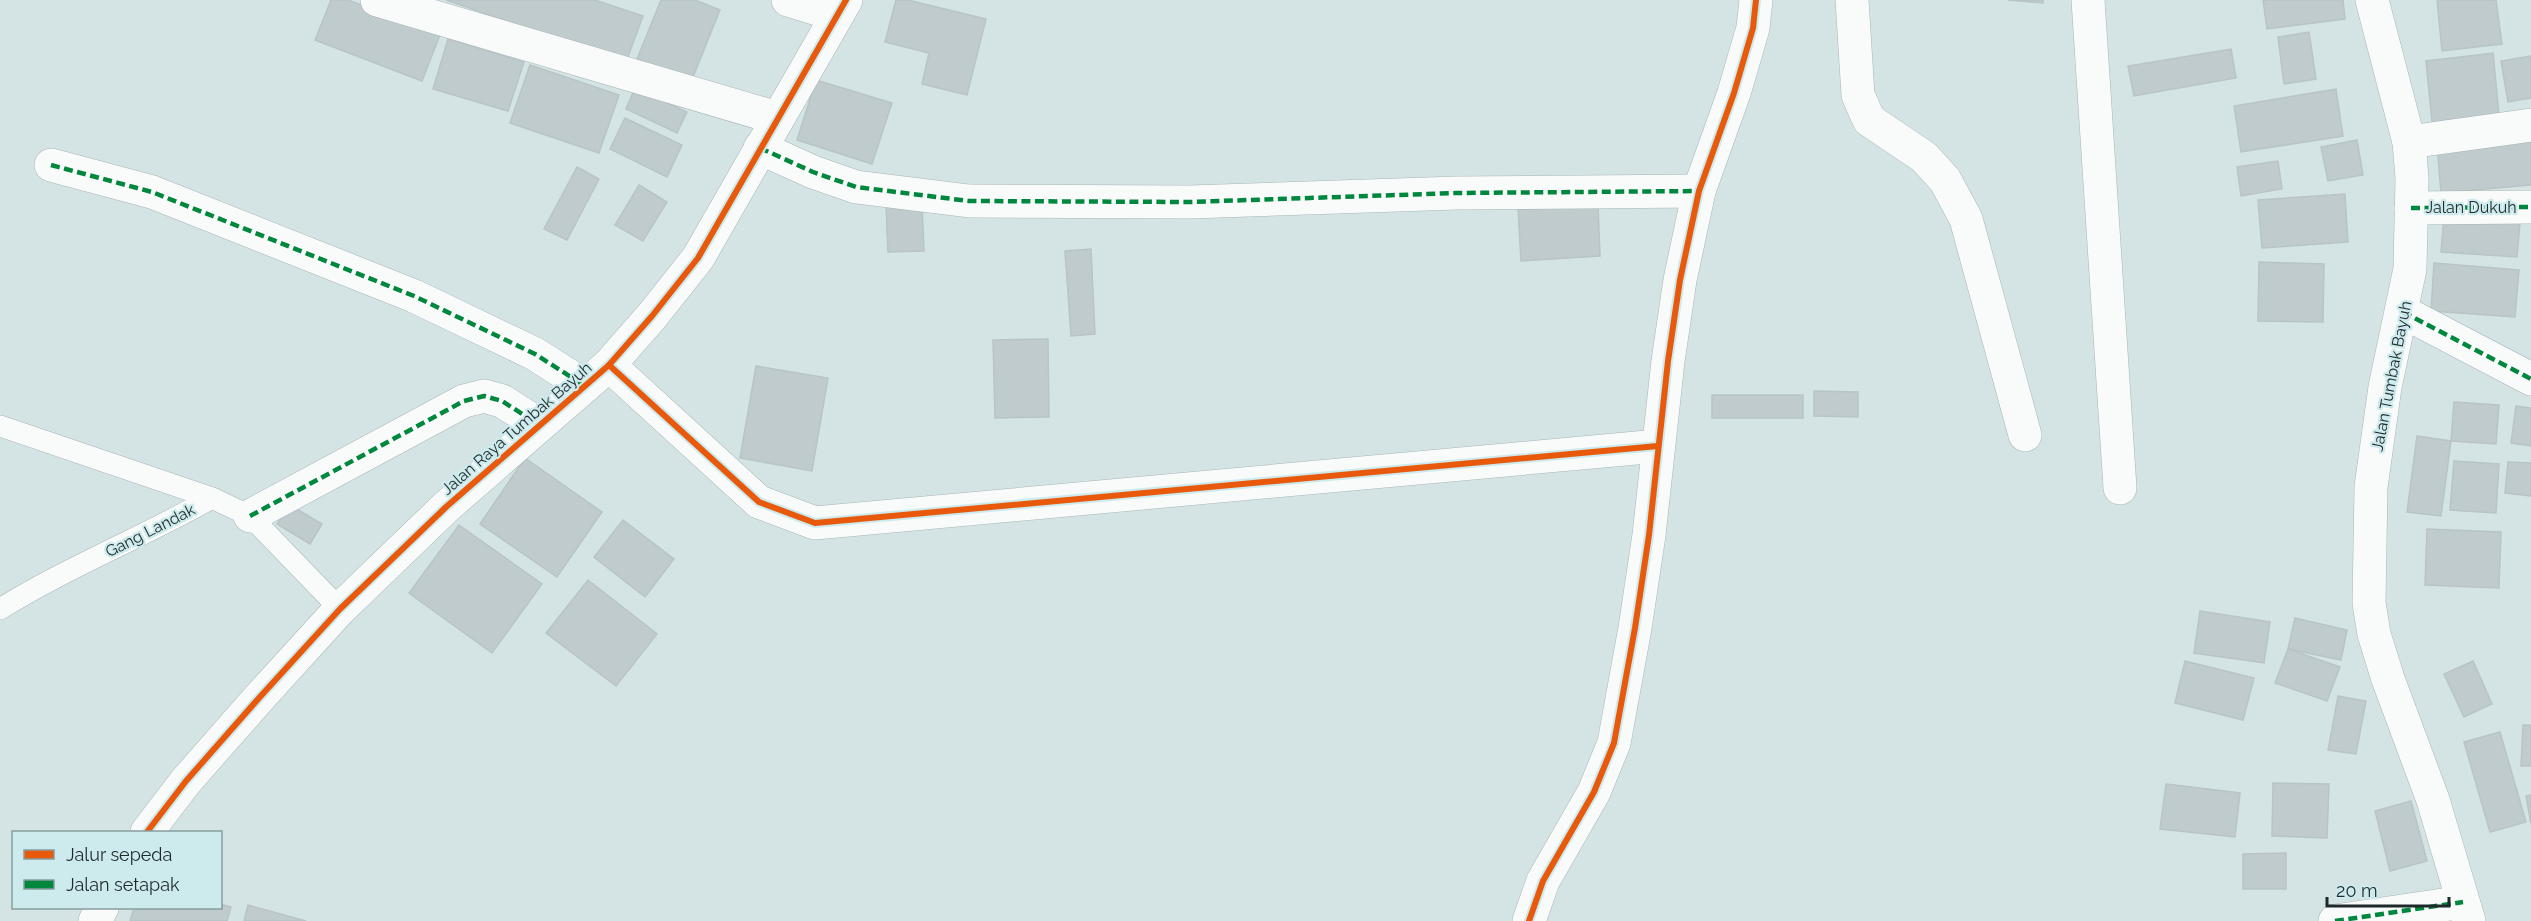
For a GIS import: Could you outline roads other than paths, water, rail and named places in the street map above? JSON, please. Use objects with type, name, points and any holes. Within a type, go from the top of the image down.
[{"type":"street","points":[[377,0],[777,118]]},
{"type":"street","points":[[788,0],[842,7]]},
{"type":"street","points":[[1529,921],[1543,881],[1594,792],[1614,743],[1635,628],[1680,280],[1699,191],[1737,82],[1753,28],[1756,0]]},
{"type":"street","points":[[1852,0],[1858,95],[1869,120],[1924,156],[1945,180],[1966,219],[2025,435]]},
{"type":"street","points":[[2088,0],[2120,488]]},
{"type":"street","name":"Jalan Tumbak Bayuh","points":[[2372,0],[2409,142],[2412,178],[2410,269],[2403,312],[2385,387],[2371,487],[2369,603],[2374,634],[2388,679],[2433,800],[2466,911]]},
{"type":"street","name":"Jalan Raya Tumbak Bayuh","points":[[148,831],[186,781],[340,609],[446,507],[538,424],[609,365],[652,316],[698,258],[842,7]]},
{"type":"street","points":[[2409,142],[2531,125]]},
{"type":"street","points":[[760,148],[813,172],[856,187],[969,201],[1190,202],[1457,193],[1699,191]]},
{"type":"street","points":[[51,165],[152,192],[414,297],[535,354],[585,386]]},
{"type":"street","name":"Jalan Dukuh","points":[[2411,208],[2531,207]]},
{"type":"street","points":[[2403,312],[2531,379]]},
{"type":"street","points":[[609,365],[759,502],[815,523],[1658,446]]},
{"type":"street","points":[[250,516],[464,402],[484,396],[502,401],[538,424]]},
{"type":"street","points":[[2335,921],[2466,911]]},
{"type":"lane","points":[[0,426],[212,498]]},
{"type":"lane","name":"Gang Landak","points":[[0,609],[45,581],[182,515],[212,498],[250,516],[340,609]]}]
